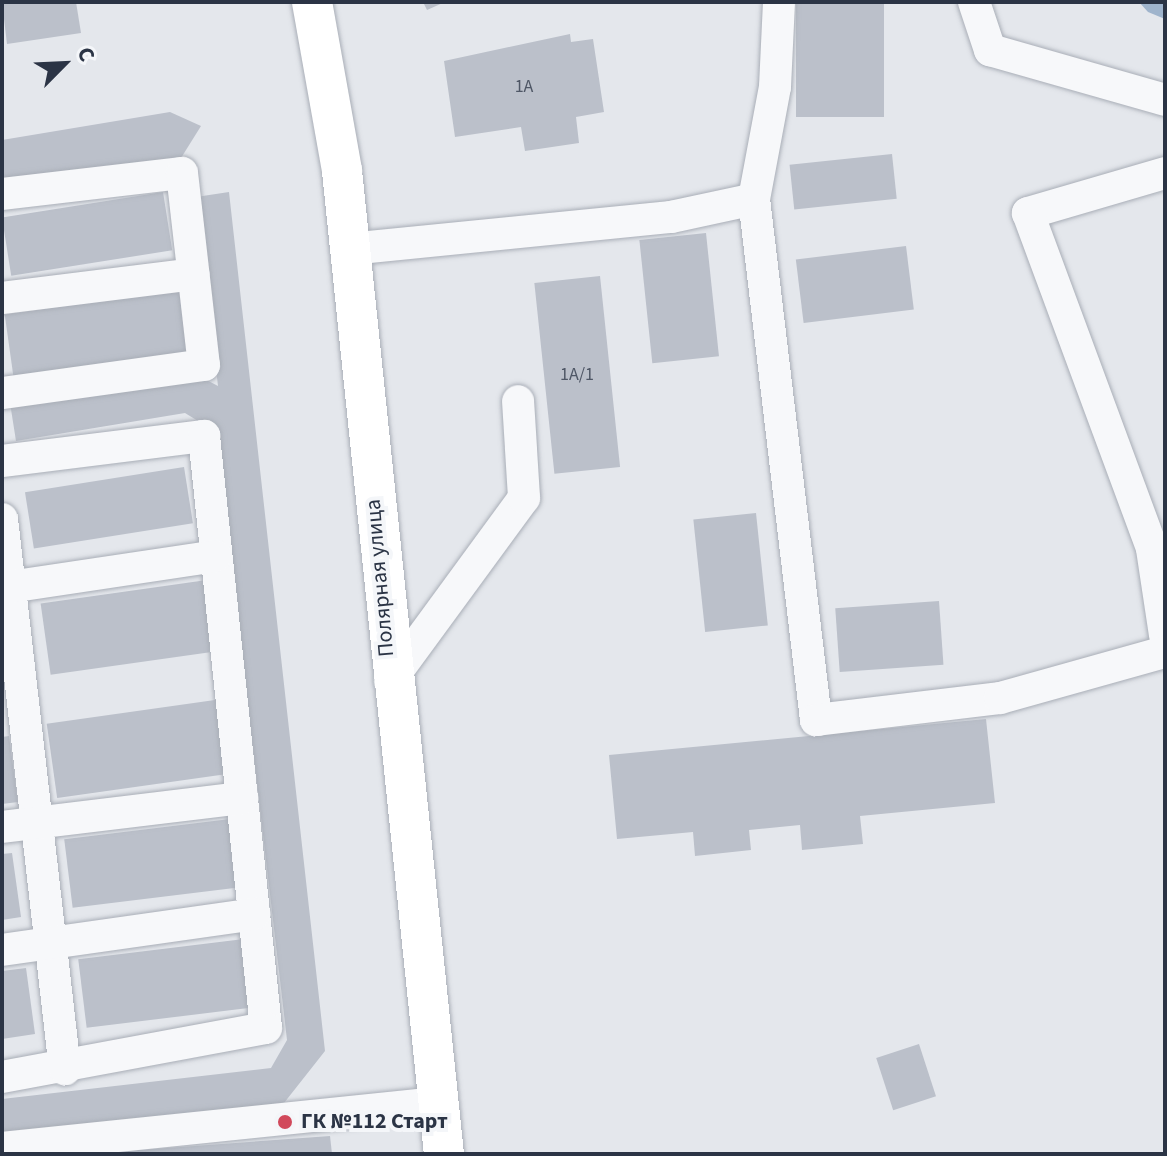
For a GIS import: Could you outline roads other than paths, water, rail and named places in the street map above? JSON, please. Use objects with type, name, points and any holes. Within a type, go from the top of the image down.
[{"type":"main road","name":"Полярная улица","points":[[312,2],[349,249],[390,681],[444,1154]]},
{"type":"lane","points":[[779,2],[775,87],[754,199],[816,720],[1000,698],[1165,652]]},
{"type":"lane","points":[[974,2],[990,50],[1165,100]]},
{"type":"lane","points":[[2,194],[182,173],[204,365],[2,393]]},
{"type":"lane","points":[[1165,173],[1028,213],[1152,549],[1165,635]]},
{"type":"lane","points":[[349,249],[671,217],[754,199]]},
{"type":"lane","points":[[2,298],[194,274]]},
{"type":"lane","points":[[390,681],[524,498],[518,401]]},
{"type":"lane","points":[[2,461],[204,436],[266,1028],[65,1069],[2,1077]]},
{"type":"lane","points":[[2,519],[12,700],[37,822],[65,1069]]},
{"type":"lane","points":[[6,587],[216,556]]},
{"type":"lane","points":[[2,827],[242,798]]},
{"type":"lane","points":[[2,950],[254,914]]},
{"type":"lane","points":[[2,1148],[439,1103]]},
{"type":"water","points":[[1139,2],[1165,2],[1165,19],[1148,12]]},
{"type":"place","name":"ГК №112 Старт","points":[[285,1122]]}]
